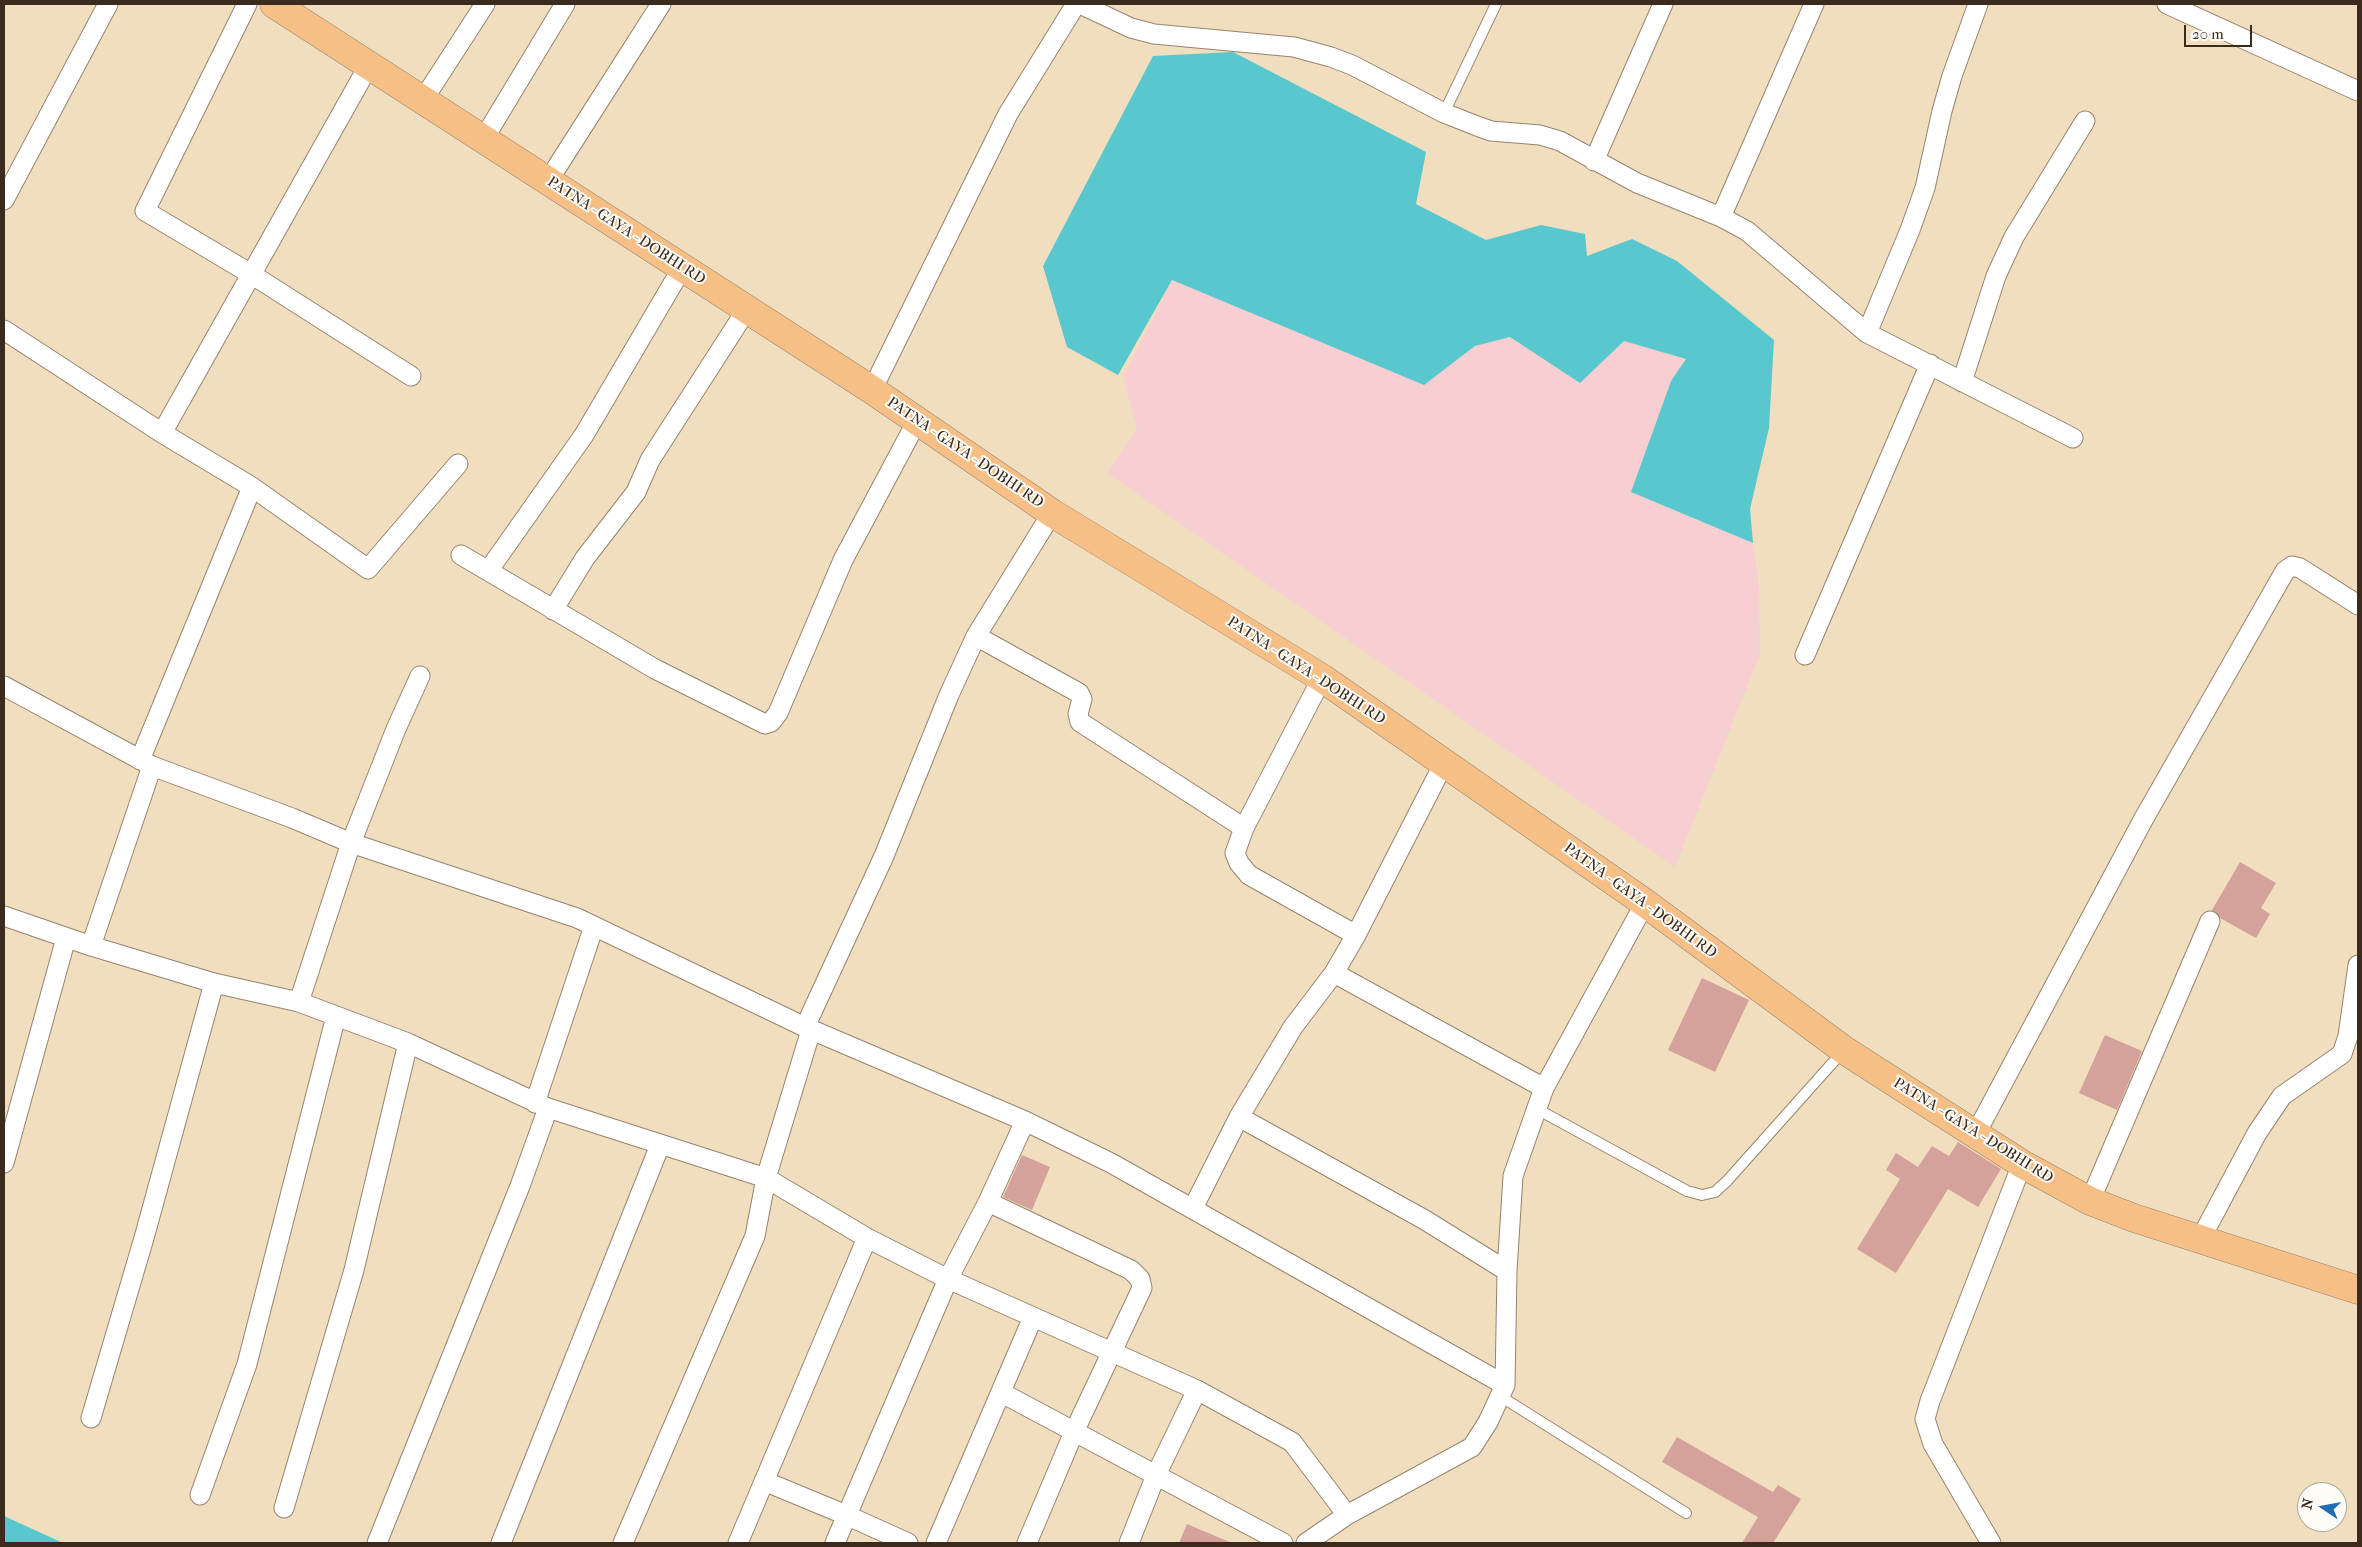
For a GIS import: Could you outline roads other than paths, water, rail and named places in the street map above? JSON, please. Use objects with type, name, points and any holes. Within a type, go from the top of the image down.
[{"type":"main road","name":"PATNA - GAYA - DOBHI RD","points":[[274,4],[872,390],[1052,513],[1322,678],[1645,903],[1844,1050],[1975,1135],[2022,1164],[2090,1201],[2200,1240],[2358,1290]]},
{"type":"street","points":[[4,200],[108,4]]},
{"type":"street","points":[[247,4],[144,211],[251,274],[411,376]]},
{"type":"street","points":[[423,100],[485,4]]},
{"type":"street","points":[[483,140],[564,4]]},
{"type":"street","points":[[548,181],[661,4]]},
{"type":"street","points":[[872,390],[1008,114],[1076,4]]},
{"type":"street","points":[[1080,4],[1131,28],[1154,34],[1294,47],[1331,57],[1352,65],[1444,113],[1491,131],[1549,137],[1560,141],[1637,183],[1721,217],[1757,238],[1833,306],[1867,333],[2073,438]]},
{"type":"street","points":[[1594,161],[1663,4]]},
{"type":"street","points":[[1721,217],[1814,4]]},
{"type":"street","points":[[1867,333],[1910,230],[1925,188],[1947,93],[1978,4]]},
{"type":"street","points":[[2167,4],[2358,91]]},
{"type":"street","points":[[162,433],[369,65]]},
{"type":"street","points":[[1962,382],[1999,268],[2014,237],[2085,122]]},
{"type":"street","points":[[488,571],[584,435],[682,268]]},
{"type":"street","points":[[553,610],[585,558],[636,492],[650,460],[747,309]]},
{"type":"street","points":[[4,330],[162,433],[252,487],[368,569],[458,464]]},
{"type":"street","points":[[1805,655],[1930,364]]},
{"type":"street","points":[[461,555],[655,669],[765,724],[771,722],[778,713],[843,560],[917,421]]},
{"type":"street","points":[[91,946],[146,763],[252,487]]},
{"type":"street","points":[[623,1543],[755,1236],[766,1178],[808,1029],[884,856],[949,695],[976,636],[1052,513]]},
{"type":"street","points":[[1975,1135],[2142,820],[2285,571],[2292,566],[2300,568],[2358,605]]},
{"type":"street","points":[[976,636],[1079,693],[1082,699],[1078,714],[1080,722],[1244,828]]},
{"type":"street","points":[[299,1002],[351,843],[396,729],[420,676]]},
{"type":"street","points":[[1322,678],[1244,828],[1235,853],[1239,864],[1249,875],[1356,935]]},
{"type":"street","points":[[4,686],[146,763],[292,818],[351,843],[577,918],[808,1029],[1025,1122],[1111,1163],[1193,1208],[1503,1390]]},
{"type":"street","points":[[1193,1208],[1239,1118],[1293,1027],[1334,973],[1356,935],[1444,763]]},
{"type":"street","points":[[1306,1543],[1347,1515],[1472,1447],[1503,1390],[1507,1271],[1513,1176],[1544,1088],[1645,903]]},
{"type":"street","points":[[4,916],[91,946],[214,983],[299,1002],[408,1043],[541,1105],[766,1178],[867,1238],[948,1279],[1197,1390],[1292,1442],[1347,1515]]},
{"type":"street","points":[[2090,1201],[2210,921]]},
{"type":"street","points":[[377,1543],[520,1186],[541,1105],[594,926]]},
{"type":"street","points":[[4,1163],[66,938]]},
{"type":"street","points":[[2200,1240],[2257,1133],[2282,1096],[2342,1054],[2348,1036],[2358,965]]},
{"type":"street","points":[[1334,973],[1544,1088]]},
{"type":"street","points":[[90,1418],[144,1238],[214,983]]},
{"type":"street","points":[[200,1495],[247,1364],[336,1016]]},
{"type":"street","points":[[284,1508],[354,1270],[408,1043]]},
{"type":"street","points":[[1239,1118],[1425,1220],[1507,1271]]},
{"type":"street","points":[[835,1543],[948,1279],[988,1202],[1025,1122]]},
{"type":"street","points":[[501,1543],[660,1145]]},
{"type":"street","points":[[1991,1543],[1933,1444],[1925,1419],[1930,1401],[2022,1164]]},
{"type":"street","points":[[988,1202],[1131,1270],[1140,1279],[1142,1288],[1110,1352],[1027,1543]]},
{"type":"street","points":[[738,1543],[867,1238]]},
{"type":"street","points":[[936,1543],[1033,1317]]},
{"type":"street","points":[[1129,1543],[1156,1475],[1197,1390]]},
{"type":"street","points":[[1002,1393],[1283,1543]]},
{"type":"street","points":[[764,1481],[846,1514],[908,1543]]},
{"type":"lane","points":[[1444,113],[1496,4]]},
{"type":"lane","points":[[1537,1109],[1687,1190],[1702,1195],[1715,1192],[1727,1181],[1844,1050]]},
{"type":"lane","points":[[1503,1390],[1686,1513]]},
{"type":"water","points":[[1233,52],[1426,152],[1416,204],[1486,240],[1541,225],[1585,234],[1587,256],[1632,239],[1677,261],[1774,340],[1769,428],[1750,509],[1753,543],[1631,492],[1671,381],[1686,359],[1624,341],[1580,383],[1510,337],[1475,346],[1424,385],[1172,280],[1118,375],[1067,347],[1043,266],[1153,56]]},
{"type":"water","points":[[4,1516],[63,1543],[4,1543]]}]
